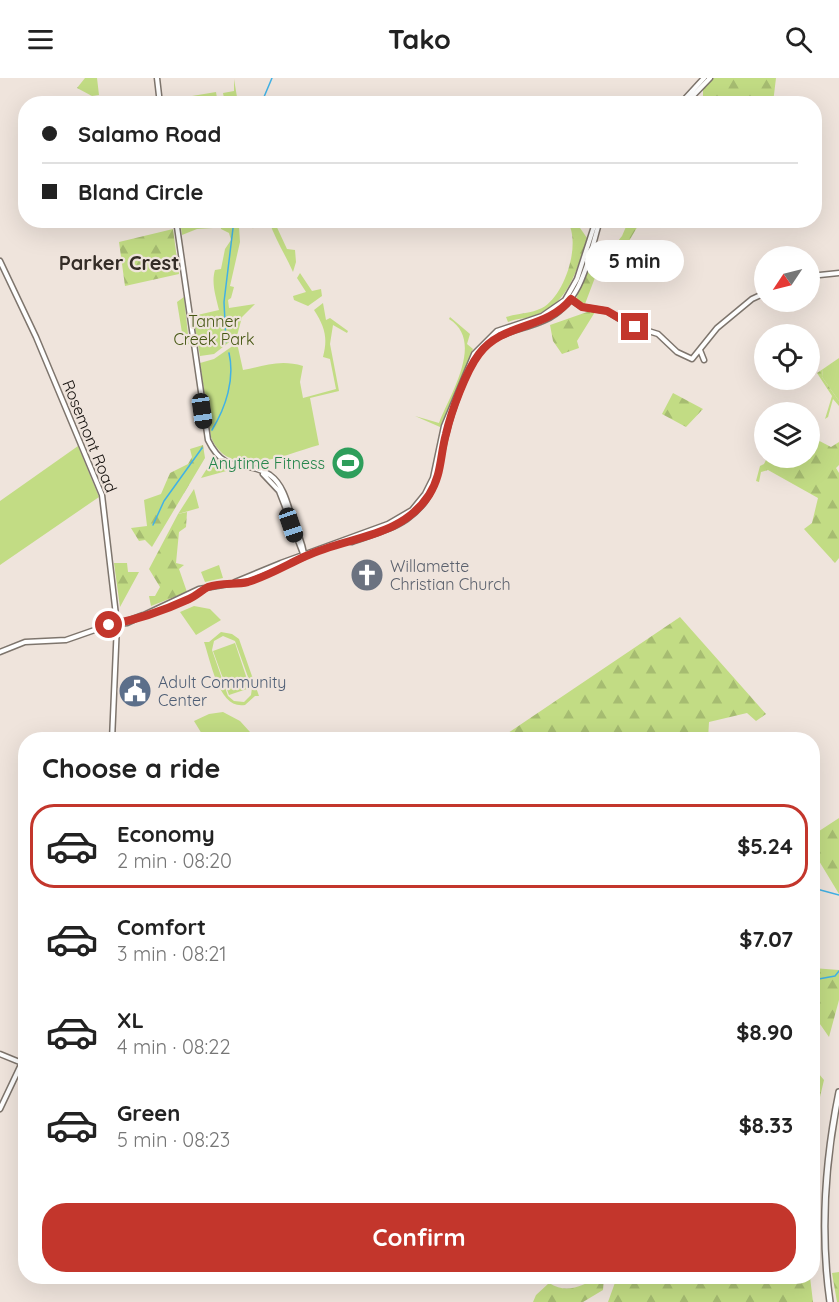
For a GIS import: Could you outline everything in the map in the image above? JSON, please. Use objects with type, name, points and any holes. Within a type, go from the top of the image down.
[{"type":"highway","points":[[830,1302],[825,1199],[830,1144],[839,1092]]},
{"type":"main road","points":[[157,78],[159,96]]},
{"type":"main road","points":[[687,96],[704,78]]},
{"type":"main road","points":[[693,96],[710,78]]},
{"type":"main road","points":[[177,228],[207,438],[216,453],[226,462],[262,473],[279,491],[304,556]]},
{"type":"main road","points":[[0,652],[28,642],[69,639],[127,623],[204,589],[257,579],[304,556],[399,524],[415,513],[426,500],[439,476],[448,425],[474,362],[487,345],[504,333],[551,317],[569,298],[580,283],[596,228]]},
{"type":"main road","name":"Rosemont Road","points":[[0,261],[36,337],[101,492],[117,624],[112,732]]},
{"type":"main road","points":[[820,275],[839,273]]},
{"type":"main road","points":[[569,298],[582,307],[607,311],[629,325],[655,332],[678,353],[692,359],[717,327],[754,298]]},
{"type":"main road","points":[[700,350],[704,360]]},
{"type":"main road","points":[[0,1054],[18,1061]]},
{"type":"main road","points":[[0,1109],[18,1071]]},
{"type":"green space","points":[[85,78],[97,78],[99,95],[92,96],[77,88]]},
{"type":"green space","points":[[714,78],[776,78],[774,96],[703,96],[703,89]]},
{"type":"green space","points":[[234,79],[237,96],[224,96],[223,93],[234,91]]},
{"type":"green space","points":[[216,92],[217,96],[192,96]]},
{"type":"green space","points":[[181,228],[213,228],[197,229],[182,235]]},
{"type":"green space","name":"Tanner Creek Park","points":[[239,228],[240,242],[230,286],[234,287],[231,298],[228,300],[229,308],[255,304],[242,317],[237,336],[214,354],[200,356],[193,316],[219,310],[214,290],[214,275],[215,270],[221,269],[225,249],[231,240],[229,233],[221,229]]},
{"type":"green space","points":[[272,228],[277,228],[287,249],[295,250],[296,262],[293,272]]},
{"type":"green space","points":[[570,228],[580,228],[587,238],[575,273],[564,293],[548,309],[533,316],[508,322],[506,317],[542,308],[558,292],[572,255]]},
{"type":"green space","points":[[625,228],[637,228],[622,253],[626,254],[619,271],[608,262],[599,267],[585,304],[576,299],[595,247],[610,251]]},
{"type":"green space","points":[[173,229],[179,274],[125,286],[119,242]]},
{"type":"green space","name":"Tanner Creek Park","points":[[300,273],[312,291],[321,289],[322,296],[308,306],[294,300],[293,296],[306,292],[297,278]]},
{"type":"green space","points":[[184,297],[189,344],[184,345],[177,302]]},
{"type":"green space","points":[[323,303],[326,320],[330,318],[348,331],[347,333],[333,325],[330,344],[339,391],[310,398],[319,445],[275,458],[244,462],[219,451],[211,437],[200,363],[214,359],[237,343],[243,370],[279,363],[303,366],[300,382],[303,398],[336,389],[330,359],[323,357],[325,338],[323,327],[314,310]]},
{"type":"green space","points":[[590,311],[595,312],[577,341],[579,348],[562,354],[553,341],[550,325]]},
{"type":"green space","points":[[450,317],[470,334],[467,344],[473,349],[440,427],[415,416],[439,423],[462,368],[465,354],[464,340],[459,329],[449,319]]},
{"type":"green space","points":[[839,358],[839,401],[822,377],[823,369]]},
{"type":"green space","points":[[823,369],[822,377],[839,401],[839,406],[833,399],[828,417],[825,419],[832,396],[820,378],[820,371]]},
{"type":"green space","points":[[673,393],[703,409],[686,427],[662,414]]},
{"type":"green space","points":[[820,441],[831,447],[839,442],[839,465],[836,468],[839,473],[839,558],[835,563],[804,529],[812,523],[818,498],[768,470],[761,472],[759,482],[756,481],[759,468],[820,468]]},
{"type":"green space","points":[[203,445],[205,458],[152,547],[145,540],[139,541],[131,528],[147,526],[144,500],[161,494],[170,473],[188,464],[192,457],[190,449]]},
{"type":"green space","points":[[78,446],[99,497],[0,565],[0,501]]},
{"type":"green space","points":[[213,459],[230,470],[201,478]]},
{"type":"green space","points":[[194,489],[199,508],[178,514]]},
{"type":"green space","points":[[187,512],[186,527],[179,532],[176,563],[184,565],[179,569],[187,592],[151,606],[149,596],[155,596],[160,587],[149,569],[178,514]]},
{"type":"green space","points":[[114,563],[127,563],[128,572],[139,572],[120,607]]},
{"type":"green space","points":[[219,565],[223,578],[205,582],[201,572]]},
{"type":"green space","points":[[194,606],[210,609],[221,620],[196,635],[180,612]]},
{"type":"green space","points":[[680,617],[766,714],[756,721],[747,713],[709,722],[708,732],[509,732]]},
{"type":"green space","points":[[221,632],[232,634],[239,639],[259,696],[255,696],[245,705],[236,705],[222,693],[204,642],[209,642]],"holes":[[[223,636],[235,641],[252,688],[251,695],[244,702],[234,701],[228,696],[212,650],[214,641]]]},
{"type":"green space","points":[[235,643],[250,688],[229,695],[213,651]]},
{"type":"green space","points":[[223,712],[240,721],[250,732],[201,732],[194,721],[209,714]]},
{"type":"green space","points":[[839,818],[839,894],[820,863],[820,830]]},
{"type":"green space","points":[[820,969],[839,970],[839,1000],[829,1037],[820,1024]]},
{"type":"green space","points":[[820,1075],[824,1080],[820,1097]]},
{"type":"green space","points":[[839,1272],[839,1302],[837,1302],[832,1273]]},
{"type":"green space","points":[[548,1284],[562,1288],[603,1284],[603,1290],[583,1302],[533,1302],[536,1295]]},
{"type":"green space","points":[[614,1284],[811,1284],[813,1302],[608,1302]]},
{"type":"waterway","points":[[264,96],[272,78]]},
{"type":"waterway","points":[[226,342],[224,302],[233,228]]},
{"type":"waterway","points":[[212,430],[228,393],[231,373],[229,353]]},
{"type":"waterway","points":[[153,525],[164,501],[202,448]]},
{"type":"waterway","points":[[820,890],[839,895]]},
{"type":"waterway","points":[[820,979],[835,976],[839,971]]},
{"type":"place","name":"Anytime Fitness","points":[[348,463]]},
{"type":"place","name":"Willamette Christian Church","points":[[367,575]]},
{"type":"place","name":"Adult Community Center","points":[[135,691]]},
{"type":"district","name":"Parker Crest","points":[[119,262]]},
{"type":"route","points":[[109,625],[136,620],[165,606],[170,607],[190,598],[211,586],[234,582],[239,584],[260,578],[304,556],[388,529],[415,513],[426,500],[439,476],[448,425],[474,362],[487,345],[502,333],[551,317],[571,299],[582,307],[607,311],[635,327]]}]
